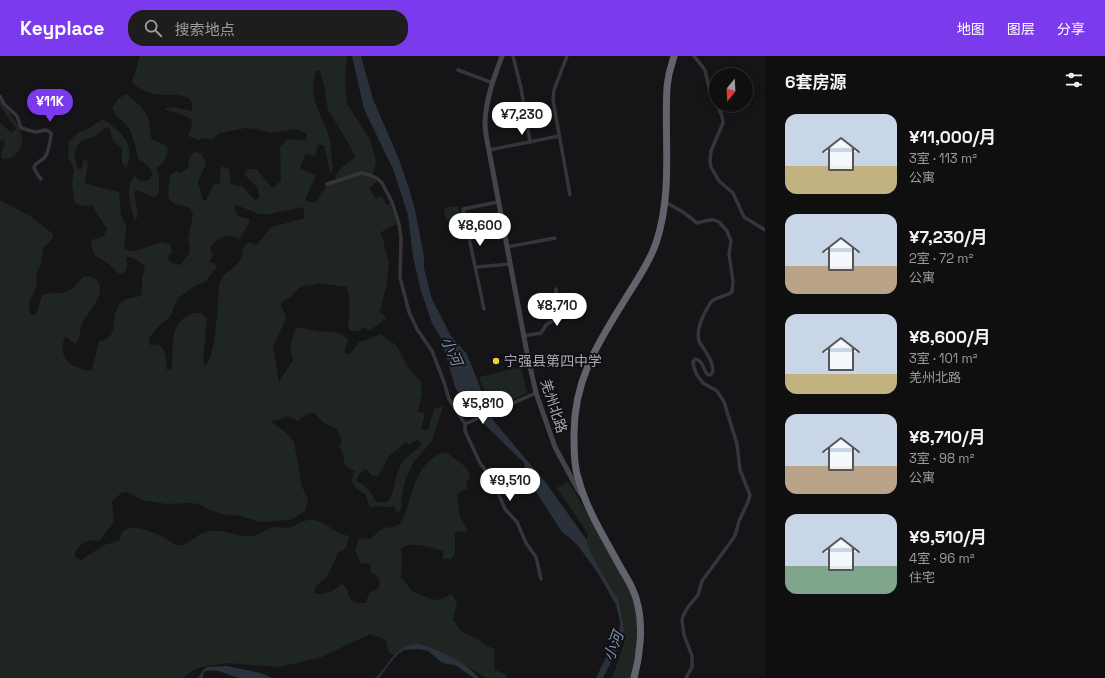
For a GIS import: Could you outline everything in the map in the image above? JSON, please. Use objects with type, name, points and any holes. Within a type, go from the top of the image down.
[{"type":"highway","points":[[634,678],[638,658],[640,632],[638,605],[631,585],[592,516],[585,498],[578,476],[574,442],[575,415],[581,382],[593,353],[653,251],[661,224],[665,202],[667,87],[674,56]]},
{"type":"main road","name":"羌州北路","points":[[502,56],[493,83],[486,117],[486,133],[523,336],[536,393],[555,446],[577,488],[585,498]]},
{"type":"street","points":[[514,56],[530,142]]},
{"type":"street","points":[[567,56],[553,95],[570,194]]},
{"type":"street","points":[[694,56],[706,71],[709,87]]},
{"type":"street","points":[[458,70],[493,83]]},
{"type":"street","points":[[0,96],[4,104],[17,116],[21,128],[35,132],[46,130],[51,133],[45,157],[34,167],[41,179]]},
{"type":"street","points":[[720,112],[723,123],[711,151],[711,167],[719,181],[733,193],[744,217],[765,230]]},
{"type":"street","points":[[489,150],[559,136]]},
{"type":"street","points":[[327,184],[361,173],[370,174],[382,183],[392,202],[401,238],[400,277],[409,312],[417,329],[432,350],[449,399],[466,423],[465,431],[480,463],[492,479],[505,509],[517,522],[526,543],[536,557],[542,579]]},
{"type":"street","points":[[484,309],[463,209],[498,202]]},
{"type":"street","points":[[665,202],[683,212],[697,223],[709,220],[717,221],[731,238],[729,254],[733,281],[732,292],[725,296],[715,298],[711,302],[698,332],[700,342],[712,362],[713,372],[710,375],[707,374],[702,362],[695,359],[693,362],[694,368],[700,380],[717,391],[724,402],[737,444],[740,470],[750,495],[735,536],[702,580],[698,595],[686,609],[683,616],[682,621],[684,635],[692,656],[692,667],[686,678]]},
{"type":"street","points":[[507,247],[555,238]]},
{"type":"street","points":[[476,267],[510,264]]},
{"type":"street","points":[[523,336],[541,333],[546,325],[555,319],[554,309],[556,289]]},
{"type":"street","points":[[466,423],[536,393]]},
{"type":"shaded area","points":[[140,56],[347,56],[345,78],[347,104],[371,141],[376,162],[373,175],[356,173],[336,179],[340,169],[355,157],[328,110],[320,71],[316,71],[313,89],[318,109],[329,136],[333,171],[330,171],[324,145],[318,145],[315,156],[306,153],[300,168],[316,175],[305,200],[312,203],[318,200],[326,186],[360,175],[366,175],[378,181],[369,188],[376,199],[382,196],[387,205],[390,203],[397,224],[380,233],[389,263],[386,287],[380,312],[387,318],[369,331],[365,327],[357,331],[350,331],[348,327],[350,303],[347,287],[319,283],[301,287],[291,297],[281,302],[286,319],[273,346],[279,382],[293,360],[290,348],[294,332],[297,328],[334,332],[342,335],[348,340],[345,354],[352,352],[359,342],[380,334],[396,345],[408,367],[421,382],[422,393],[418,412],[425,413],[421,429],[428,430],[434,409],[443,406],[432,441],[413,463],[406,478],[401,500],[402,507],[399,513],[397,513],[394,506],[377,506],[371,508],[368,504],[366,495],[354,486],[352,479],[355,471],[345,464],[339,445],[342,441],[337,429],[324,423],[314,413],[309,413],[298,421],[288,416],[279,420],[272,420],[272,422],[285,432],[294,442],[302,487],[308,498],[305,511],[291,520],[260,522],[241,516],[222,514],[207,509],[199,504],[166,504],[142,500],[125,492],[120,494],[112,502],[114,522],[99,541],[89,541],[81,545],[76,552],[75,557],[81,560],[104,545],[119,541],[122,532],[131,528],[150,531],[179,545],[187,543],[200,534],[208,531],[219,531],[253,536],[273,527],[288,528],[305,521],[313,520],[323,523],[339,533],[349,536],[346,548],[338,553],[327,577],[316,586],[314,593],[320,594],[331,592],[342,584],[353,601],[358,603],[366,603],[369,594],[378,589],[380,581],[378,577],[370,571],[371,564],[361,564],[355,550],[359,538],[370,539],[382,529],[399,524],[405,515],[413,488],[420,472],[430,459],[446,452],[467,468],[470,477],[466,483],[468,488],[457,494],[460,516],[468,531],[455,532],[455,554],[451,559],[443,559],[443,551],[415,545],[405,546],[401,549],[401,577],[413,592],[434,600],[442,599],[452,594],[457,604],[453,620],[462,632],[480,640],[485,645],[494,649],[495,670],[505,674],[507,678],[487,678],[450,657],[426,646],[411,645],[394,655],[389,653],[386,640],[370,634],[322,657],[280,667],[227,663],[197,668],[182,678],[0,678],[0,200],[30,216],[53,234],[49,243],[43,248],[41,264],[36,275],[37,284],[29,301],[30,314],[35,315],[42,295],[63,293],[72,289],[84,276],[93,277],[98,282],[100,288],[97,300],[82,324],[79,339],[75,344],[65,336],[63,347],[64,356],[69,363],[84,370],[92,370],[99,341],[105,340],[112,333],[115,314],[119,304],[122,301],[142,294],[142,277],[145,270],[144,266],[139,261],[130,257],[126,258],[127,268],[125,272],[120,274],[94,254],[91,240],[103,237],[107,229],[92,205],[83,206],[75,203],[72,184],[74,169],[68,157],[69,141],[79,132],[89,128],[103,119],[121,134],[128,145],[130,152],[126,168],[122,163],[122,148],[113,141],[110,129],[106,127],[93,137],[82,141],[77,146],[74,157],[78,169],[82,169],[83,160],[88,161],[85,183],[119,192],[121,215],[126,225],[124,248],[135,251],[162,242],[170,244],[172,252],[167,258],[172,263],[180,265],[189,254],[190,249],[188,240],[193,214],[189,207],[175,204],[169,198],[168,189],[170,175],[176,171],[181,173],[188,168],[190,156],[195,152],[201,153],[206,163],[198,182],[203,200],[206,201],[213,185],[220,183],[220,172],[222,166],[229,169],[231,184],[242,186],[255,200],[259,198],[258,188],[244,174],[248,169],[256,169],[272,188],[281,181],[280,147],[288,139],[306,141],[307,134],[296,129],[269,133],[246,128],[220,133],[213,139],[203,138],[199,140],[188,136],[192,126],[191,119],[178,113],[166,110],[166,108],[173,107],[192,111],[192,104],[189,99],[185,96],[179,95],[160,95],[149,93],[132,83]],"holes":[[[234,205],[259,214],[270,214],[303,207],[305,218],[272,227],[256,245],[249,242],[241,250],[243,254],[241,259],[220,281],[214,341],[209,360],[205,365],[203,361],[207,318],[201,313],[194,313],[184,318],[176,328],[173,340],[171,370],[167,370],[166,356],[163,349],[158,344],[151,346],[149,338],[161,324],[170,317],[178,298],[196,285],[205,282],[217,267],[214,263],[209,262],[213,256],[210,250],[214,243],[227,236],[240,239],[250,221],[249,219],[239,217]],[[417,440],[421,442],[420,446],[404,460],[399,468],[394,489],[390,498],[387,502],[376,501],[370,491],[356,480],[359,474],[366,469],[373,476],[377,476],[382,470],[388,457],[406,442],[409,445]]]},
{"type":"shaded area","points":[[126,94],[142,108],[147,115],[150,123],[151,138],[165,145],[168,149],[164,160],[156,168],[159,173],[159,192],[156,196],[152,197],[135,190],[134,192],[138,215],[135,221],[129,198],[131,180],[135,176],[140,181],[149,180],[153,174],[148,166],[139,160],[128,127],[113,112],[112,108],[118,99]]},
{"type":"shaded area","points":[[0,100],[14,119],[21,134],[22,142],[20,149],[15,155],[6,159],[3,159],[1,155],[5,142],[3,140],[0,141],[0,122],[11,133],[16,129],[0,106]]},
{"type":"shaded area","points":[[458,206],[460,218],[453,221],[446,220],[444,208]]},
{"type":"shaded area","points":[[521,367],[527,393],[491,409],[479,377]]},
{"type":"shaded area","points":[[568,481],[619,568],[633,597],[638,627],[637,647],[631,678],[612,678],[624,644],[624,627],[621,608],[619,600],[590,551],[586,539],[588,534],[557,488]]},
{"type":"water","name":"小河","points":[[352,56],[361,56],[373,99],[398,157],[408,185],[415,210],[424,256],[424,268],[432,299],[451,336],[467,354],[493,420],[546,483],[586,539],[590,551],[619,600],[624,627],[623,638],[603,678],[596,678],[610,649],[619,635],[620,622],[616,605],[599,575],[579,547],[562,532],[527,478],[524,463],[472,412],[455,387],[441,338],[432,323],[421,291],[413,257],[408,215],[393,169],[364,109]]},
{"type":"water","points":[[418,644],[434,649],[451,657],[474,672],[479,678],[474,678],[455,665],[441,662],[428,651],[418,649],[404,650],[398,654],[379,678],[375,678],[397,652],[403,648]]},
{"type":"water","points":[[227,666],[261,673],[272,678],[240,678],[223,672],[209,671],[204,672],[202,678],[198,678],[207,667]]},
{"type":"place","name":"宁强县第四中学","points":[[496,361]]}]
